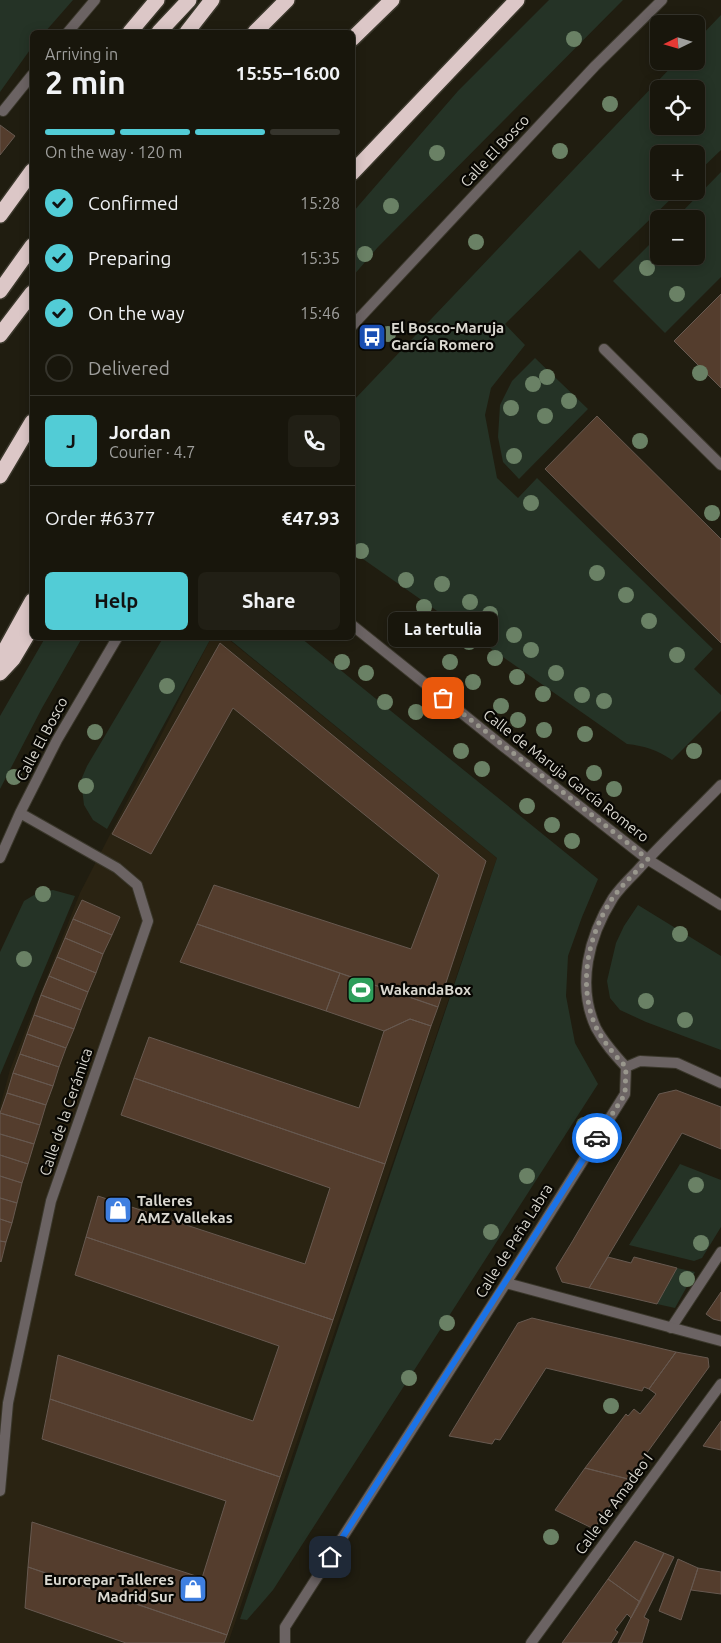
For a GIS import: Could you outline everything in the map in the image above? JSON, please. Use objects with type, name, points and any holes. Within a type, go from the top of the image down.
[{"type":"highway","points":[[132,30],[157,0]]},
{"type":"highway","points":[[161,30],[189,0]]},
{"type":"highway","points":[[189,30],[212,0]]},
{"type":"highway","points":[[256,30],[287,0]]},
{"type":"highway","points":[[355,36],[392,0]]},
{"type":"highway","points":[[355,170],[517,0]]},
{"type":"highway","points":[[0,215],[30,175]]},
{"type":"highway","points":[[0,291],[30,249]]},
{"type":"highway","points":[[0,335],[30,296]]},
{"type":"highway","points":[[0,476],[30,425]]},
{"type":"highway","points":[[0,659],[30,605]]},
{"type":"highway","points":[[0,673],[13,659],[30,630]]},
{"type":"street","points":[[70,30],[95,0]]},
{"type":"street","name":"Calle El Bosco","points":[[355,323],[595,66],[662,0]]},
{"type":"street","points":[[3,110],[30,78]]},
{"type":"street","points":[[604,349],[721,465]]},
{"type":"street","name":"Calle de Maruja García Romero","points":[[355,627],[648,859],[721,905]]},
{"type":"street","name":"Calle El Bosco","points":[[0,858],[20,813],[57,740],[116,640]]},
{"type":"street","points":[[721,785],[614,896],[599,923],[589,951],[586,978],[588,1004],[596,1027],[607,1045],[626,1067],[640,1061],[677,1063],[721,1083]]},
{"type":"street","name":"Calle de la Cerámica","points":[[0,1490],[8,1403],[51,1200],[148,921],[137,885],[117,868],[20,813]]},
{"type":"street","name":"Calle de Peña Labra","points":[[285,1643],[285,1627],[625,1094],[626,1067]]},
{"type":"street","points":[[671,1328],[721,1252]]},
{"type":"street","points":[[506,1283],[721,1341]]},
{"type":"street","name":"Calle de Amadeo I","points":[[531,1643],[721,1384]]},
{"type":"shaded area","points":[[210,640],[229,640],[497,858],[228,1643],[0,1643],[0,1107],[10,1070],[80,893]]},
{"type":"green space","points":[[0,0],[73,0],[47,30],[30,30],[30,50],[0,92]]},
{"type":"green space","points":[[549,0],[623,0],[378,247],[355,274],[355,210],[458,91]]},
{"type":"green space","points":[[721,15],[721,150],[705,165],[705,145],[650,145],[650,200],[670,200],[660,210],[650,210],[650,219],[599,269],[580,250],[505,324],[525,345],[491,388],[485,415],[497,478],[518,498],[537,478],[713,649],[694,669],[721,695],[721,711],[672,760],[651,749],[627,744],[355,553],[355,399],[650,89],[650,135],[705,135],[705,80],[659,80],[668,70],[705,70],[705,32]]},
{"type":"green space","points":[[721,172],[721,277],[665,333],[613,281],[650,244],[650,265],[705,265],[705,210],[684,210],[694,200],[705,200],[705,188]]},
{"type":"green space","points":[[535,358],[588,409],[519,479],[503,462],[498,437],[500,405],[512,381]]},
{"type":"green space","points":[[44,640],[81,640],[42,708],[0,789],[0,716]]},
{"type":"green space","points":[[162,640],[210,640],[107,829],[93,820],[84,805],[81,780],[87,766]]},
{"type":"green space","points":[[230,640],[303,640],[598,879],[568,956],[566,996],[575,1043],[598,1084],[273,1590],[247,1620],[240,1619],[497,858]]},
{"type":"green space","points":[[53,890],[75,896],[0,1075],[0,952],[24,901],[39,892]]},
{"type":"green space","points":[[638,905],[721,956],[721,1050],[646,1022],[620,1010],[610,998],[607,981],[616,943],[624,926]]},
{"type":"green space","points":[[680,1164],[721,1180],[721,1227],[702,1258],[694,1261],[629,1245]]},
{"type":"green space","points":[[677,1268],[695,1272],[675,1308],[657,1304]]},
{"type":"building","points":[[0,125],[15,136],[0,155]]},
{"type":"building","points":[[721,294],[721,388],[674,341]]},
{"type":"building","points":[[597,416],[721,539],[721,643],[545,469]]},
{"type":"building","points":[[220,643],[486,861],[438,1007],[197,924],[214,885],[411,949],[439,875],[233,708],[151,854],[112,834]]},
{"type":"building","points":[[82,900],[120,917],[112,935],[73,919]]},
{"type":"building","points":[[73,919],[112,935],[103,954],[65,938]]},
{"type":"building","points":[[197,924],[340,973],[326,1011],[180,962]]},
{"type":"building","points":[[65,938],[103,954],[96,973],[57,957]]},
{"type":"building","points":[[57,957],[96,973],[88,992],[49,976]]},
{"type":"building","name":"WakandaBox","points":[[340,973],[438,1007],[431,1026],[410,1019],[384,1031],[326,1011]]},
{"type":"building","points":[[49,976],[88,992],[81,1010],[41,995]]},
{"type":"building","points":[[41,995],[81,1010],[74,1029],[34,1015]]},
{"type":"building","points":[[34,1015],[74,1029],[66,1048],[27,1034]]},
{"type":"building","points":[[410,1019],[431,1026],[385,1164],[134,1078],[149,1037],[359,1108],[384,1031]]},
{"type":"building","points":[[27,1034],[66,1048],[59,1067],[20,1054]]},
{"type":"building","points":[[20,1054],[59,1067],[53,1086],[13,1073]]},
{"type":"building","points":[[13,1073],[53,1086],[46,1105],[7,1093]]},
{"type":"building","points":[[134,1078],[385,1164],[333,1320],[86,1237],[98,1196],[305,1264],[330,1188],[121,1115]]},
{"type":"building","points":[[676,1090],[721,1107],[721,1149],[682,1133],[589,1288],[562,1282],[556,1268],[659,1094]]},
{"type":"building","points":[[7,1093],[46,1105],[40,1125],[0,1113]]},
{"type":"building","points":[[0,1113],[40,1125],[34,1144],[0,1134]]},
{"type":"building","points":[[0,1134],[34,1144],[28,1164],[0,1155]]},
{"type":"building","points":[[0,1155],[28,1164],[22,1183],[0,1176]]},
{"type":"building","points":[[0,1176],[22,1183],[17,1203],[0,1198]]},
{"type":"building","points":[[0,1198],[17,1203],[12,1223],[0,1219]]},
{"type":"building","points":[[0,1219],[12,1223],[6,1242],[0,1241]]},
{"type":"building","points":[[86,1237],[333,1320],[280,1477],[50,1399],[58,1355],[253,1421],[279,1346],[75,1275]]},
{"type":"building","points":[[0,1241],[6,1242],[1,1262],[0,1261]]},
{"type":"building","points":[[608,1257],[631,1263],[634,1257],[677,1268],[657,1304],[589,1288]]},
{"type":"building","points":[[721,1292],[721,1321],[713,1319],[706,1314]]},
{"type":"building","points":[[532,1318],[676,1352],[649,1389],[644,1387],[642,1391],[546,1368],[500,1440],[495,1439],[492,1444],[449,1436],[518,1323]]},
{"type":"building","points":[[676,1352],[708,1358],[709,1367],[628,1479],[585,1468],[626,1414],[628,1416],[634,1409],[640,1414],[656,1394],[649,1389]]},
{"type":"building","points":[[50,1399],[280,1477],[227,1635],[28,1567],[32,1522],[202,1578],[226,1501],[42,1439]]},
{"type":"building","points":[[721,1421],[721,1450],[703,1446]]},
{"type":"building","points":[[585,1468],[628,1479],[594,1529],[555,1510]]},
{"type":"building","points":[[635,1541],[664,1553],[640,1602],[608,1579]]},
{"type":"building","points":[[664,1553],[674,1557],[644,1617],[649,1620],[642,1643],[618,1643]]},
{"type":"building","points":[[678,1559],[698,1568],[681,1620],[659,1611]]},
{"type":"building","points":[[28,1567],[227,1635],[224,1643],[126,1643],[25,1608]]},
{"type":"building","points":[[698,1568],[721,1572],[721,1594],[691,1590]]},
{"type":"building","points":[[608,1579],[640,1602],[631,1618],[627,1614],[615,1630],[618,1632],[611,1643],[562,1643]]},
{"type":"way so far","points":[[443,698],[648,859],[614,896],[599,923],[589,951],[586,978],[588,1004],[596,1027],[607,1045],[626,1067],[625,1094],[597,1138]]},
{"type":"place","name":"El Bosco-Maruja García Romero","points":[[372,337]]},
{"type":"place","name":"La tertulia","points":[[443,698]]},
{"type":"place","name":"WakandaBox","points":[[361,990]]},
{"type":"place","name":"Talleres AMZ Vallekas","points":[[118,1210]]},
{"type":"place","name":"Eurorepar Talleres Madrid Sur","points":[[193,1589]]},
{"type":"route","points":[[330,1557],[597,1138]]}]
